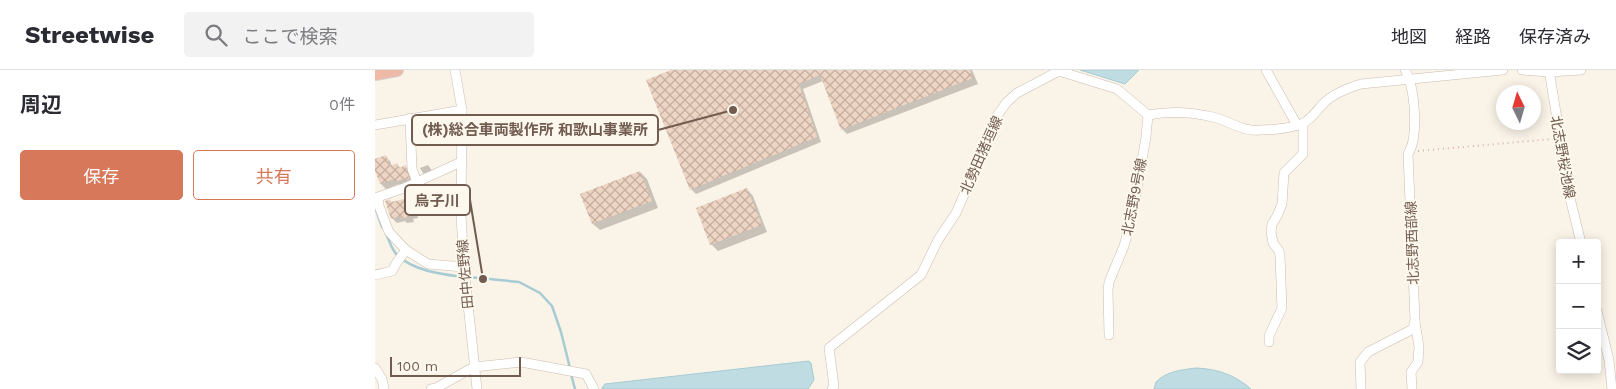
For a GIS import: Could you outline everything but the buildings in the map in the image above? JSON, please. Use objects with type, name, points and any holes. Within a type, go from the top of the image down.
[{"type":"highway","points":[[375,74],[397,70]]},
{"type":"street","name":"田中佐野線","points":[[455,70],[462,110],[461,215],[464,269],[477,389]]},
{"type":"street","points":[[1266,70],[1300,124],[1303,154],[1284,173],[1282,204],[1271,228],[1272,238],[1280,256],[1283,308],[1269,336],[1269,342]]},
{"type":"street","name":"北志野西部線","points":[[1405,70],[1411,79],[1415,128],[1412,148],[1408,154],[1415,320],[1419,347],[1418,362],[1411,372],[1412,389]]},
{"type":"street","points":[[1148,115],[1157,113],[1186,113],[1214,117],[1249,130],[1259,130],[1300,124],[1326,101],[1349,88],[1361,84],[1503,70]]},
{"type":"street","points":[[1522,70],[1581,70]]},
{"type":"street","name":"北志野桜池線","points":[[1549,71],[1570,198],[1580,239]]},
{"type":"street","name":"北勢田猪垣線","points":[[832,389],[834,386],[829,348],[921,275],[938,240],[956,213],[996,117],[1007,102],[1017,93],[1057,72],[1062,72],[1117,89],[1148,115]]},
{"type":"street","points":[[375,125],[462,110]]},
{"type":"street","name":"北志野9号線","points":[[1109,335],[1109,282],[1124,246],[1132,217],[1148,115]]},
{"type":"street","points":[[410,118],[412,169],[417,182]]},
{"type":"street","points":[[461,162],[405,188],[378,197],[379,206],[389,232],[405,252],[428,264],[464,269]]},
{"type":"street","points":[[375,275],[392,271],[405,252]]},
{"type":"street","points":[[1361,389],[1361,362],[1368,352],[1413,329],[1415,320]]},
{"type":"street","points":[[1601,327],[1609,360],[1612,389]]},
{"type":"street","points":[[431,389],[474,367],[521,362],[586,374],[593,389]]},
{"type":"street","points":[[375,368],[382,379],[385,389]]},
{"type":"path","points":[[1412,148],[1414,151],[1560,138]]},
{"type":"water","points":[[1080,70],[1138,70],[1138,71],[1125,84]]},
{"type":"water","points":[[809,361],[814,380],[808,389],[602,389],[605,384]]},
{"type":"water","points":[[1196,368],[1226,374],[1239,380],[1251,389],[1154,389],[1156,382],[1165,375]]},
{"type":"waterway","points":[[375,207],[382,227]]},
{"type":"waterway","points":[[386,234],[395,253],[411,265],[428,271],[463,277]]},
{"type":"waterway","points":[[468,277],[519,282],[540,293],[552,306],[570,368]]},
{"type":"waterway","points":[[571,374],[575,389]]},
{"type":"place","name":"(株)総合車両製作所 和歌山事業所","points":[[733,110]]},
{"type":"place","name":"烏子川","points":[[483,279]]}]
